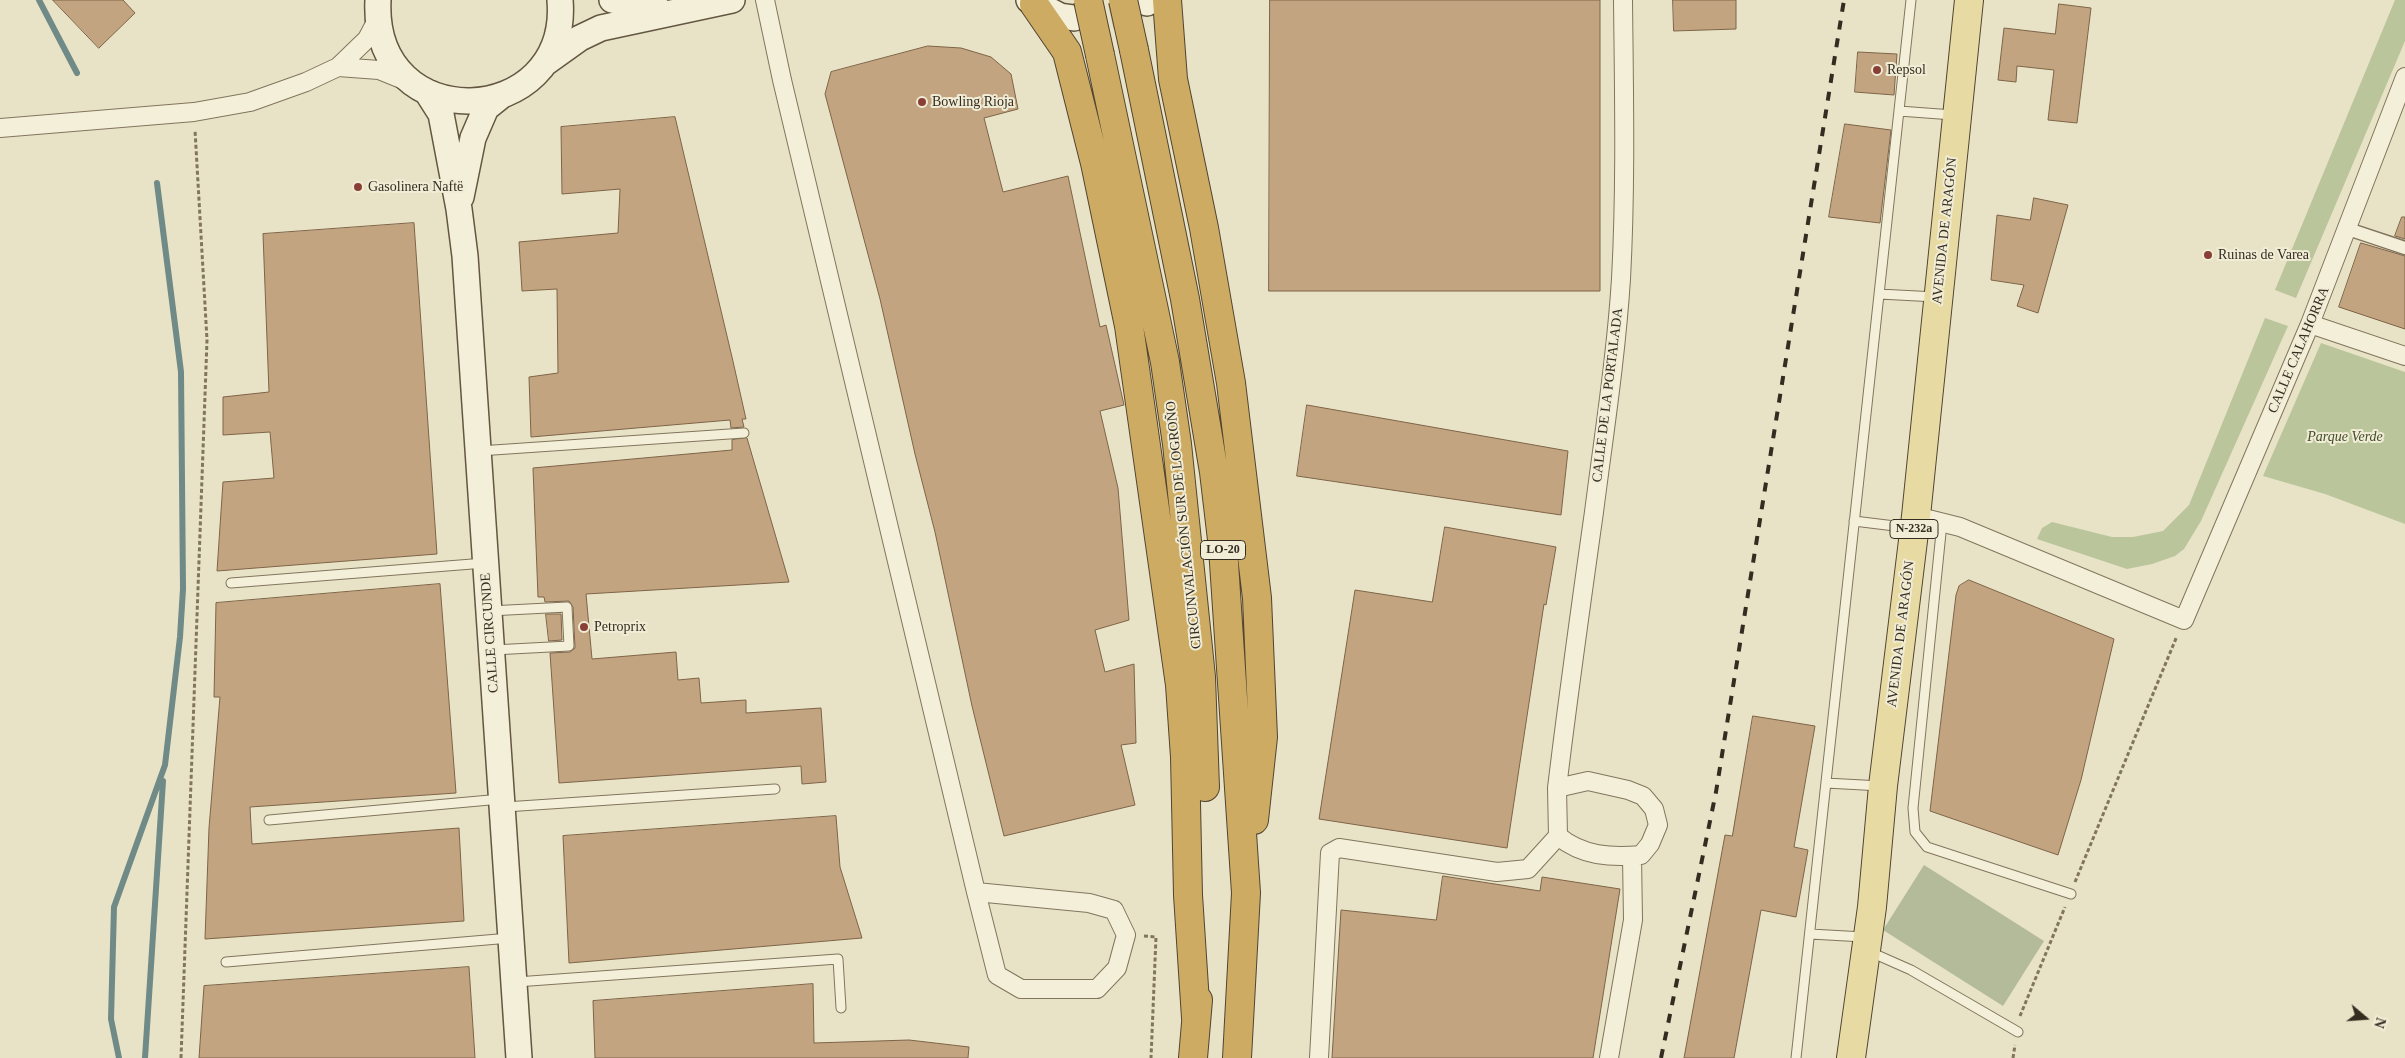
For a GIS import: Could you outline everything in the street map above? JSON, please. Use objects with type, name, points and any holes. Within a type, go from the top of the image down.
[{"type":"highway","name":"LO-20","points":[[1147,1],[1134,50],[1185,299],[1214,472],[1223,548],[1246,893],[1238,1058]]},
{"type":"highway","points":[[1147,1],[1173,79],[1204,228],[1231,383],[1257,598],[1263,736],[1246,893]]},
{"type":"highway","points":[[1031,2],[1067,52],[1095,163],[1129,326],[1180,685],[1185,757],[1188,895],[1196,1018]]},
{"type":"highway","name":"CIRCUNVALACIÓN SUR DE LOGROÑO","points":[[1081,9],[1100,55],[1164,362],[1177,444],[1193,590],[1201,677],[1205,765],[1204,932],[1193,1058]]},
{"type":"main road","points":[[544,64],[556,40],[561,14],[560,0]]},
{"type":"main road","points":[[612,0],[669,12]]},
{"type":"main road","points":[[420,88],[451,101],[476,102],[502,96],[525,83],[544,64],[580,38],[601,28],[732,0]]},
{"type":"main road","name":"AVENIDA DE ARAGÓN","points":[[1851,1058],[1867,943],[1883,786],[1915,522],[1969,0]]},
{"type":"main road","points":[[1031,2],[1060,16],[1081,9]]},
{"type":"main road","name":"CALLE CIRCUNDE","points":[[377,10],[383,44],[391,59],[420,88],[441,114],[459,209],[465,256],[519,1058]]},
{"type":"main road","name":"CALLE CIRCUNDE","points":[[459,209],[472,138],[486,108],[502,96]]},
{"type":"street","points":[[765,0],[786,100],[976,892],[997,975],[1021,988],[1097,988],[1117,968],[1126,935],[1114,910],[1089,903],[976,892]]},
{"type":"street","name":"CALLE DE LA PORTALADA","points":[[1558,836],[1557,788],[1613,372],[1620,288],[1624,170],[1623,0]]},
{"type":"street","points":[[0,128],[194,112],[250,102],[306,82],[338,67],[367,39],[377,10]]},
{"type":"street","points":[[338,67],[379,70],[420,88]]},
{"type":"street","name":"CALLE CALAHORRA","points":[[2184,620],[2310,324],[2404,85]]},
{"type":"street","points":[[2348,229],[2405,248]]},
{"type":"street","points":[[2310,324],[2405,356]]},
{"type":"street","points":[[1915,522],[1942,523],[1960,527],[2184,620]]},
{"type":"street","points":[[1318,1058],[1330,852],[1340,848],[1497,872],[1528,869],[1558,836],[1569,845],[1591,854],[1641,855],[1650,844],[1658,825],[1654,809],[1643,796],[1628,790],[1588,781],[1557,788]]},
{"type":"street","points":[[1609,1058],[1633,920],[1632,856]]},
{"type":"lane","points":[[1796,1058],[1911,2]]},
{"type":"lane","points":[[1899,111],[1957,115]]},
{"type":"lane","points":[[1879,294],[1938,297]]},
{"type":"lane","points":[[478,451],[744,433]]},
{"type":"lane","points":[[1854,521],[1915,522]]},
{"type":"lane","points":[[1942,523],[1913,808],[1915,832],[1928,847],[2070,894]]},
{"type":"lane","points":[[231,583],[486,563]]},
{"type":"lane","points":[[489,611],[567,607],[569,646],[491,650]]},
{"type":"lane","points":[[1826,783],[1883,786]]},
{"type":"lane","points":[[269,820],[502,804],[775,790]]},
{"type":"lane","points":[[1810,934],[1867,943],[2018,1032]]},
{"type":"lane","points":[[226,962],[511,938]]},
{"type":"lane","points":[[514,982],[838,959],[841,1008]]},
{"type":"path","points":[[181,1058],[207,340],[194,112]]},
{"type":"path","points":[[2013,1058],[2021,1014],[2184,620]]},
{"type":"path","points":[[1126,935],[1156,937],[1151,1058]]},
{"type":"green space","points":[[2395,0],[2405,0],[2405,41],[2296,298],[2275,290]]},
{"type":"green space","points":[[2265,318],[2288,326],[2201,521],[2184,549],[2175,556],[2152,564],[2127,569],[2037,539],[2042,528],[2052,522],[2112,537],[2133,537],[2163,531],[2189,505]]},
{"type":"green space","name":"Parque Verde","points":[[2321,343],[2405,372],[2405,524],[2325,494],[2263,476]]},
{"type":"green space","points":[[1924,865],[2044,941],[2003,1006],[1883,930]]},
{"type":"building","points":[[53,0],[123,0],[135,13],[99,48]]},
{"type":"building","points":[[1270,0],[1600,0],[1600,291],[1269,291]]},
{"type":"building","points":[[1673,0],[1736,0],[1736,29],[1674,31]]},
{"type":"building","points":[[2059,4],[2091,8],[2077,123],[2048,120],[2054,70],[2017,66],[2016,82],[1998,80],[2004,28],[2055,34]]},
{"type":"building","points":[[928,46],[961,48],[991,57],[1011,74],[1018,109],[984,118],[1003,192],[1068,176],[1100,327],[1106,325],[1124,405],[1100,411],[1118,488],[1129,620],[1095,630],[1105,672],[1134,664],[1136,743],[1121,745],[1135,805],[1004,836],[972,706],[935,532],[915,454],[880,299],[825,94],[831,72]]},
{"type":"building","points":[[1858,52],[1897,54],[1894,95],[1855,92]]},
{"type":"building","points":[[675,117],[746,419],[742,419],[744,427],[731,428],[730,420],[531,437],[529,377],[558,373],[557,289],[522,291],[519,242],[618,233],[620,189],[562,194],[561,127]]},
{"type":"building","points":[[1845,124],[1891,130],[1880,223],[1829,217]]},
{"type":"building","points":[[2034,198],[2068,205],[2038,313],[2017,306],[2024,285],[1991,280],[1997,215],[2030,220]]},
{"type":"building","points":[[2402,217],[2405,217],[2405,239],[2395,236]]},
{"type":"building","points":[[414,223],[437,554],[217,571],[223,482],[274,478],[270,432],[223,435],[223,397],[269,392],[263,234]]},
{"type":"building","points":[[2361,243],[2405,256],[2405,329],[2339,307]]},
{"type":"building","points":[[1307,405],[1568,451],[1561,515],[1297,476]]},
{"type":"building","points":[[747,438],[789,582],[586,594],[592,659],[676,652],[678,680],[699,678],[701,703],[746,700],[746,713],[821,708],[826,782],[802,784],[801,766],[559,783],[550,653],[570,652],[575,648],[573,607],[569,601],[545,602],[544,597],[538,597],[533,468],[732,450],[732,440]]},
{"type":"building","points":[[1445,527],[1556,547],[1546,605],[1544,604],[1507,848],[1319,819],[1355,590],[1432,602]]},
{"type":"building","points":[[1969,580],[2114,639],[2081,780],[2058,855],[1930,811],[1956,595],[1959,586]]},
{"type":"building","points":[[440,584],[456,793],[250,807],[252,844],[459,828],[464,921],[205,939],[209,828],[220,697],[214,697],[216,603]]},
{"type":"building","points":[[546,614],[561,614],[562,640],[549,641]]},
{"type":"building","points":[[1753,716],[1815,726],[1794,847],[1808,850],[1796,917],[1761,910],[1734,1058],[1684,1058],[1725,835],[1732,836]]},
{"type":"building","points":[[836,816],[840,867],[862,938],[569,963],[563,836]]},
{"type":"building","points":[[1443,876],[1540,891],[1542,877],[1620,889],[1593,1058],[1332,1058],[1341,910],[1436,920]]},
{"type":"building","points":[[469,967],[475,1058],[199,1058],[204,986]]},
{"type":"building","points":[[813,984],[814,1043],[909,1040],[969,1047],[968,1058],[595,1058],[593,1001]]},
{"type":"waterway","points":[[39,0],[77,73]]},
{"type":"waterway","points":[[119,1058],[111,1019],[114,907],[165,765],[180,637],[183,589],[181,372],[157,183]]},
{"type":"waterway","points":[[145,1058],[163,781]]},
{"type":"tunnel","points":[[1074,18],[1093,19],[1110,17],[1144,5]]},
{"type":"railway","points":[[1661,1058],[1716,792],[1844,0]]},
{"type":"place","name":"Repsol","points":[[1877,70]]},
{"type":"place","name":"Bowling Rioja","points":[[922,102]]},
{"type":"place","name":"Gasolinera Naftë","points":[[358,187]]},
{"type":"place","name":"Ruinas de Varea","points":[[2208,255]]},
{"type":"place","name":"Petroprix","points":[[584,627]]}]
